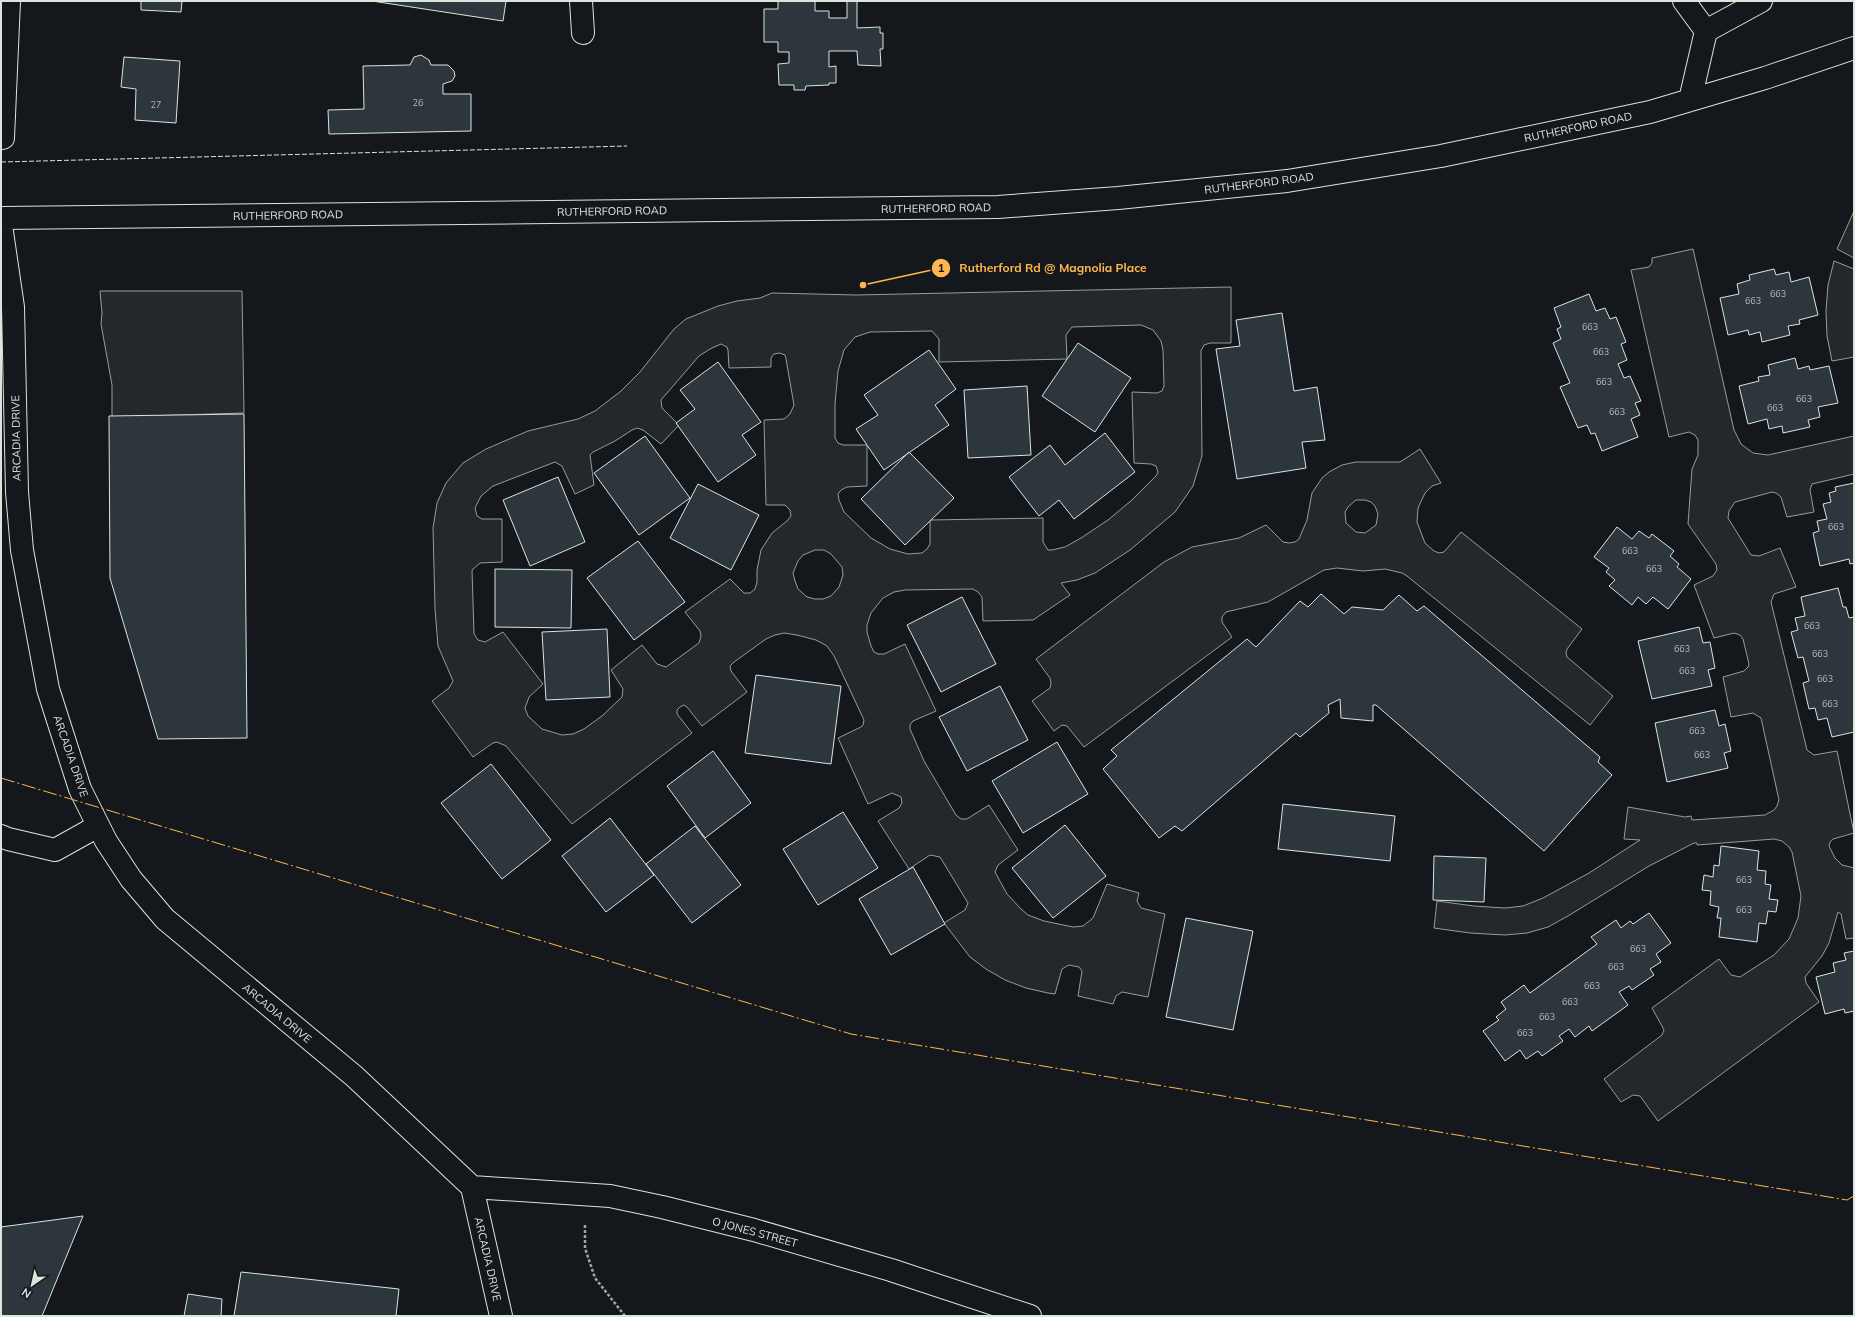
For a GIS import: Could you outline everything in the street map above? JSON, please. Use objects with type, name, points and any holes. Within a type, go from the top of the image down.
[{"type":"street","points":[[3,138],[9,1]]},
{"type":"street","points":[[581,1],[583,33]]},
{"type":"street","points":[[1684,1],[1706,31]]},
{"type":"street","points":[[1690,100],[1706,31],[1761,1]]},
{"type":"street","name":"RUTHERFORD ROAD","points":[[1,218],[998,207],[1118,198],[1287,181],[1441,156],[1650,112],[1854,48]]},
{"type":"street","name":"ARCADIA DRIVE","points":[[1,225],[13,307],[17,492],[22,550],[48,689],[80,789],[98,826],[131,879],[164,919],[354,1076],[472,1188],[501,1316]]},
{"type":"street","points":[[1,836],[55,850],[98,826]]},
{"type":"street","name":"O JONES STREET","points":[[472,1188],[610,1196],[662,1207],[754,1230],[892,1270],[1030,1316]]},
{"type":"path","points":[[589,1195],[585,1213],[585,1248],[595,1278],[625,1316]]},
{"type":"shaded area","points":[[1854,211],[1854,258],[1837,249]]},
{"type":"shaded area","points":[[1693,249],[1734,430],[1741,444],[1753,453],[1768,455],[1854,436],[1854,474],[1812,484],[1810,490],[1814,512],[1787,517],[1781,497],[1772,492],[1735,502],[1729,511],[1728,518],[1751,555],[1759,556],[1780,548],[1796,587],[1774,594],[1771,602],[1807,750],[1814,755],[1837,751],[1854,833],[1833,839],[1829,846],[1835,858],[1842,865],[1854,868],[1854,938],[1846,939],[1841,914],[1838,912],[1829,943],[1822,956],[1805,977],[1806,983],[1819,1002],[1658,1121],[1640,1096],[1633,1095],[1621,1102],[1604,1079],[1662,1035],[1664,1030],[1652,1008],[1719,959],[1731,975],[1740,977],[1774,955],[1789,939],[1798,918],[1801,896],[1792,852],[1789,847],[1782,841],[1774,839],[1697,845],[1697,843],[1694,843],[1649,866],[1548,927],[1527,933],[1505,935],[1470,933],[1434,928],[1437,901],[1505,908],[1523,906],[1543,898],[1589,873],[1640,840],[1624,839],[1628,807],[1685,817],[1691,816],[1692,820],[1765,815],[1774,810],[1777,806],[1779,800],[1761,718],[1753,713],[1731,717],[1723,677],[1744,671],[1748,667],[1749,664],[1743,639],[1740,635],[1734,633],[1714,638],[1694,585],[1713,576],[1717,570],[1716,564],[1688,524],[1692,469],[1698,455],[1698,440],[1695,435],[1689,432],[1669,437],[1631,270],[1649,267],[1652,263],[1652,258]]},
{"type":"shaded area","points":[[1834,261],[1854,269],[1854,357],[1832,361],[1827,336],[1826,311],[1828,285]]},
{"type":"shaded area","points":[[1231,287],[1231,343],[1210,343],[1204,345],[1201,351],[1202,456],[1193,486],[1175,512],[1130,550],[1095,573],[1077,580],[1061,583],[1070,595],[1033,620],[983,621],[982,597],[973,589],[905,590],[894,592],[883,598],[871,613],[867,625],[867,632],[871,646],[874,652],[878,654],[884,654],[905,644],[936,711],[913,721],[910,725],[910,729],[924,761],[956,815],[961,819],[967,819],[989,805],[1018,850],[998,865],[995,872],[1007,894],[1021,909],[1028,915],[1044,921],[1073,927],[1083,926],[1093,918],[1107,884],[1139,893],[1137,901],[1141,908],[1165,914],[1148,997],[1122,992],[1116,996],[1113,1004],[1078,996],[1082,971],[1079,967],[1069,965],[1062,969],[1055,994],[1048,993],[1026,988],[1005,980],[986,969],[970,957],[944,923],[965,910],[968,903],[940,857],[930,855],[909,869],[878,821],[899,808],[902,803],[901,797],[892,793],[868,804],[838,738],[861,727],[864,720],[834,656],[827,646],[816,640],[784,633],[775,635],[766,639],[734,662],[730,666],[731,671],[747,692],[702,726],[687,707],[684,705],[680,707],[677,710],[677,714],[692,733],[572,824],[506,746],[497,742],[493,743],[473,757],[432,701],[449,688],[453,681],[438,646],[435,609],[433,528],[437,503],[446,483],[463,463],[486,449],[528,431],[578,419],[595,411],[621,391],[640,372],[674,329],[686,319],[718,306],[737,301],[760,298],[772,293],[856,295]],"holes":[[[1141,325],[1153,330],[1161,341],[1163,350],[1164,386],[1162,391],[1157,393],[1132,392],[1134,463],[1151,464],[1156,466],[1158,472],[1156,476],[1132,500],[1108,520],[1081,538],[1065,547],[1048,550],[1043,542],[1043,518],[930,520],[930,544],[927,549],[922,553],[908,554],[890,549],[871,538],[844,512],[838,494],[841,490],[847,487],[867,486],[867,445],[843,445],[838,443],[835,438],[835,404],[838,371],[844,350],[855,337],[870,332],[932,331],[939,339],[939,362],[1067,359],[1066,335],[1072,327]],[[721,344],[727,347],[729,368],[771,367],[771,358],[774,354],[779,353],[785,355],[794,405],[790,414],[784,419],[764,420],[766,505],[785,505],[790,510],[791,516],[772,533],[761,550],[755,589],[750,593],[744,593],[730,579],[685,612],[700,631],[701,636],[699,643],[666,667],[657,664],[642,645],[611,670],[623,689],[622,697],[602,716],[584,729],[573,734],[562,735],[542,729],[528,716],[525,708],[529,697],[543,684],[503,632],[485,642],[478,640],[474,634],[472,570],[480,563],[502,562],[502,519],[482,519],[477,516],[475,508],[481,496],[493,486],[555,462],[562,466],[575,494],[594,485],[590,455],[637,428],[643,430],[661,444],[679,425],[662,408],[661,400],[699,356]],[[815,550],[824,550],[831,554],[842,567],[843,575],[839,587],[831,596],[823,599],[815,599],[807,597],[798,589],[793,573],[798,561],[803,555]]]},
{"type":"shaded area","points":[[100,291],[242,291],[244,413],[112,417],[112,385],[101,324],[102,313]]},
{"type":"shaded area","points":[[1420,449],[1441,483],[1432,486],[1425,493],[1418,508],[1417,522],[1425,543],[1434,551],[1439,553],[1444,552],[1461,532],[1582,629],[1567,649],[1567,657],[1613,696],[1590,725],[1407,576],[1402,573],[1385,569],[1363,571],[1337,568],[1324,570],[1268,602],[1226,612],[1222,617],[1222,622],[1232,637],[1084,747],[1067,726],[1062,725],[1054,731],[1032,701],[1050,688],[1051,683],[1050,678],[1036,659],[1164,562],[1192,547],[1239,538],[1266,525],[1283,542],[1295,542],[1299,539],[1307,520],[1312,493],[1322,478],[1329,472],[1342,465],[1356,462],[1400,462]],"holes":[[[1356,500],[1371,502],[1375,506],[1378,514],[1376,525],[1365,533],[1356,532],[1346,523],[1345,512]]]},
{"type":"building","points":[[141,1],[182,1],[181,12],[141,10]]},
{"type":"building","points":[[372,1],[506,1],[503,21]]},
{"type":"building","points":[[778,1],[815,1],[815,11],[829,11],[829,18],[847,18],[847,1],[857,1],[857,28],[880,27],[880,33],[883,33],[883,49],[880,49],[881,66],[858,65],[857,51],[829,51],[829,67],[836,66],[836,83],[829,83],[829,85],[806,86],[805,90],[794,90],[794,85],[779,85],[778,64],[789,63],[789,52],[778,52],[778,42],[764,42],[764,9],[778,9]]},
{"type":"building","points":[[421,55],[429,60],[431,65],[448,65],[454,71],[455,76],[452,81],[443,84],[443,94],[471,94],[471,131],[329,134],[328,110],[364,109],[363,66],[410,65],[414,57]]},
{"type":"building","points":[[124,57],[180,61],[176,123],[135,120],[136,89],[121,87]]},
{"type":"building","points":[[1774,269],[1776,275],[1789,272],[1791,282],[1809,277],[1818,315],[1799,320],[1800,324],[1788,326],[1790,335],[1762,342],[1760,332],[1749,335],[1748,330],[1728,335],[1720,298],[1739,294],[1737,284],[1750,280],[1749,275]]},
{"type":"building","points":[[1589,294],[1596,311],[1605,308],[1610,319],[1616,317],[1626,342],[1621,344],[1627,360],[1618,364],[1624,378],[1630,376],[1641,401],[1635,403],[1640,415],[1631,419],[1638,437],[1602,451],[1595,433],[1591,434],[1587,425],[1578,428],[1560,387],[1570,383],[1553,343],[1561,339],[1557,329],[1561,327],[1554,308]]},
{"type":"building","points":[[1282,313],[1294,391],[1317,387],[1325,440],[1302,442],[1306,468],[1237,479],[1216,349],[1240,346],[1236,320]]},
{"type":"building","points":[[1078,343],[1131,378],[1095,432],[1042,396]]},
{"type":"building","points":[[929,350],[956,389],[935,405],[949,425],[884,470],[856,429],[878,415],[864,395]]},
{"type":"building","points":[[1795,358],[1798,369],[1809,366],[1810,370],[1829,366],[1838,403],[1818,407],[1820,417],[1808,420],[1810,427],[1783,433],[1782,426],[1769,429],[1767,419],[1748,424],[1739,386],[1759,381],[1758,377],[1770,375],[1768,365]]},
{"type":"building","points":[[718,362],[761,422],[742,435],[756,455],[718,482],[676,423],[695,409],[680,390]]},
{"type":"building","points":[[1027,386],[1031,455],[968,458],[964,390]]},
{"type":"building","points":[[244,414],[247,738],[158,739],[110,578],[109,416]]},
{"type":"building","points":[[1105,433],[1135,472],[1074,519],[1059,500],[1039,516],[1009,477],[1050,445],[1065,465]]},
{"type":"building","points":[[645,436],[690,498],[639,535],[594,473]]},
{"type":"building","points":[[909,452],[954,498],[905,545],[861,499]]},
{"type":"building","points":[[558,477],[585,542],[530,566],[503,500]]},
{"type":"building","points":[[1854,483],[1854,563],[1850,564],[1849,559],[1820,566],[1813,533],[1819,531],[1817,521],[1827,519],[1823,504],[1831,502],[1829,493],[1836,491],[1835,487]]},
{"type":"building","points":[[698,484],[759,515],[731,570],[670,538]]},
{"type":"building","points":[[1617,527],[1632,539],[1639,531],[1649,538],[1652,534],[1674,551],[1670,556],[1679,564],[1677,567],[1691,579],[1668,609],[1653,597],[1646,604],[1638,597],[1632,605],[1609,586],[1615,580],[1606,572],[1609,568],[1594,557]]},
{"type":"building","points":[[638,541],[685,602],[634,640],[587,578]]},
{"type":"building","points":[[495,569],[572,570],[571,628],[495,627]]},
{"type":"building","points":[[1838,588],[1843,607],[1846,607],[1849,618],[1854,617],[1854,732],[1832,737],[1827,718],[1818,720],[1815,708],[1809,709],[1803,683],[1809,681],[1803,657],[1798,658],[1791,632],[1798,630],[1795,618],[1805,616],[1801,597]]},
{"type":"building","points":[[1321,594],[1344,614],[1352,607],[1383,610],[1399,595],[1417,611],[1424,606],[1600,757],[1598,762],[1612,775],[1544,851],[1376,705],[1373,705],[1373,721],[1341,718],[1340,699],[1328,705],[1329,713],[1300,737],[1296,733],[1182,831],[1175,826],[1159,838],[1103,769],[1117,756],[1111,750],[1247,639],[1256,647],[1300,601],[1308,607]]},
{"type":"building","points":[[962,597],[996,664],[941,692],[907,625]]},
{"type":"building","points":[[1699,627],[1703,643],[1710,642],[1715,668],[1708,670],[1712,686],[1652,699],[1638,641]]},
{"type":"building","points":[[607,629],[610,697],[546,700],[542,632]]},
{"type":"building","points":[[756,675],[841,686],[831,764],[745,753]]},
{"type":"building","points":[[1000,686],[1028,740],[967,771],[939,717]]},
{"type":"building","points":[[1715,710],[1719,726],[1725,724],[1731,751],[1724,753],[1728,768],[1667,782],[1655,723]]},
{"type":"building","points":[[1057,742],[1088,794],[1023,833],[992,781]]},
{"type":"building","points":[[713,751],[751,803],[705,838],[667,786]]},
{"type":"building","points":[[491,764],[551,840],[502,879],[441,803]]},
{"type":"building","points":[[1283,804],[1395,816],[1390,861],[1278,849]]},
{"type":"building","points":[[843,812],[878,868],[818,905],[783,849]]},
{"type":"building","points":[[610,818],[654,875],[606,912],[562,856]]},
{"type":"building","points":[[1065,825],[1106,876],[1053,918],[1012,868]]},
{"type":"building","points":[[695,826],[741,885],[692,923],[646,864]]},
{"type":"building","points":[[1721,846],[1759,851],[1757,870],[1766,871],[1765,884],[1771,885],[1769,899],[1778,900],[1776,912],[1768,911],[1766,924],[1759,923],[1757,942],[1719,937],[1721,918],[1717,918],[1719,907],[1710,905],[1711,891],[1702,890],[1704,875],[1713,877],[1714,865],[1719,866]]},
{"type":"building","points":[[1434,856],[1486,858],[1484,902],[1433,900]]},
{"type":"building","points":[[913,867],[945,924],[891,955],[859,899]]},
{"type":"building","points":[[1649,913],[1671,943],[1656,954],[1661,962],[1650,969],[1654,975],[1632,990],[1629,986],[1619,992],[1628,1005],[1592,1031],[1589,1026],[1575,1037],[1569,1029],[1559,1036],[1563,1041],[1542,1056],[1538,1051],[1526,1059],[1520,1050],[1505,1061],[1483,1031],[1499,1020],[1496,1017],[1506,1009],[1501,1002],[1524,985],[1530,993],[1597,944],[1591,937],[1616,920],[1621,928],[1630,921],[1633,924]]},
{"type":"building","points":[[1186,918],[1253,931],[1233,1030],[1166,1017]]},
{"type":"building","points":[[1854,951],[1854,1011],[1845,1013],[1844,1009],[1825,1014],[1816,977],[1835,972],[1833,963],[1846,960],[1844,953]]},
{"type":"building","points":[[83,1216],[42,1316],[1,1316],[1,1227]]},
{"type":"building","points":[[241,1272],[399,1289],[396,1316],[234,1316]]},
{"type":"building","points":[[188,1294],[222,1299],[221,1316],[184,1316]]},
{"type":"fence","points":[[1,162],[627,146]]},
{"type":"power","points":[[1,778],[851,1034],[1847,1200],[1854,1196]]},
{"type":"place","name":"Rutherford Rd @ Magnolia Place","points":[[863,285]]}]
